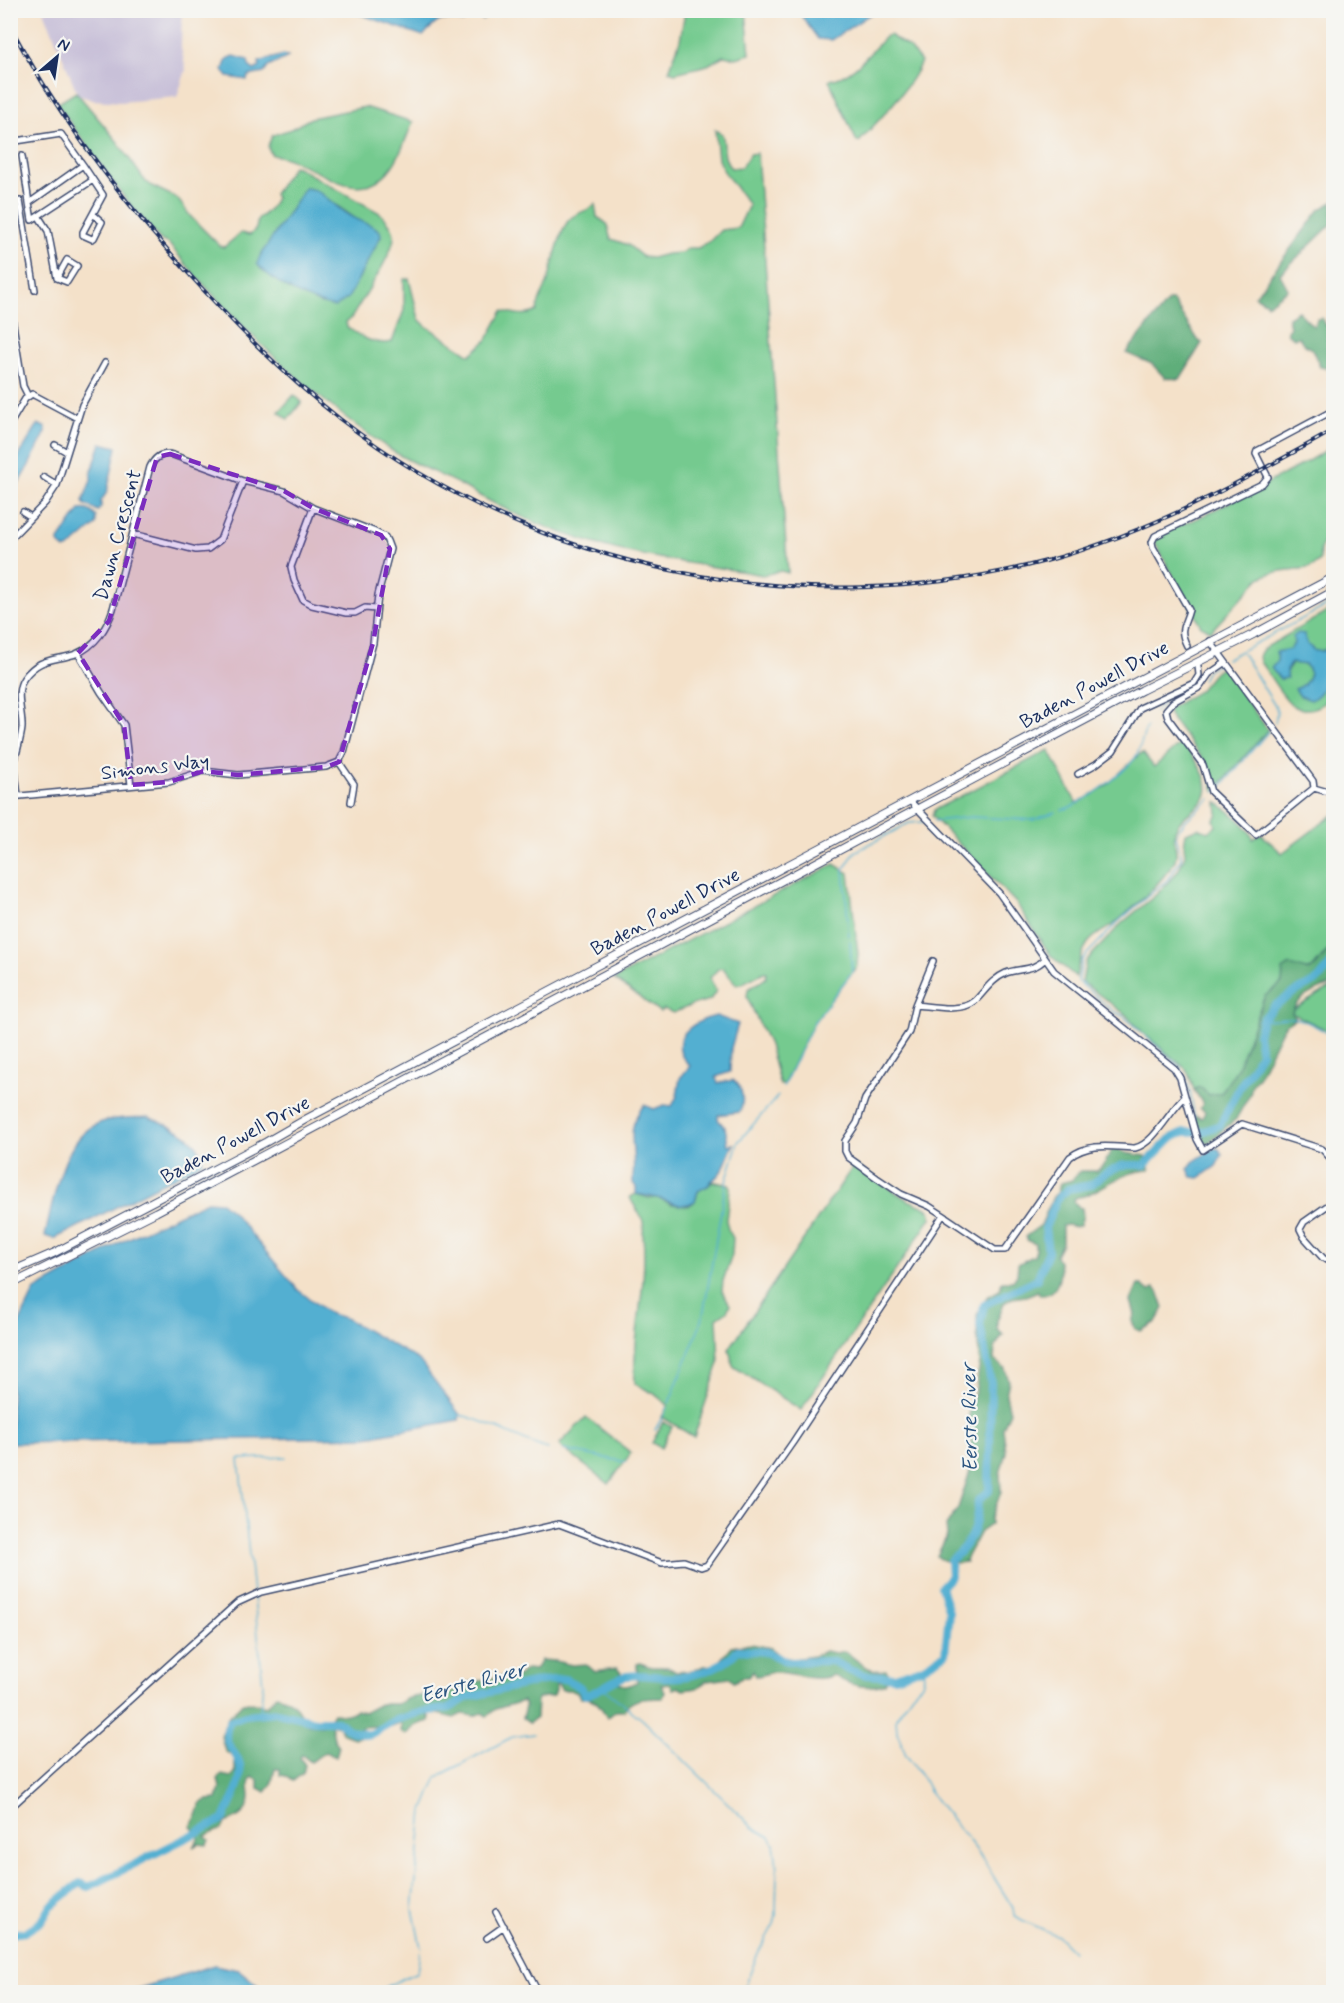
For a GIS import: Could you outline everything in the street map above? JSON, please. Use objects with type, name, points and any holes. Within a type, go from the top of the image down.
[{"type":"main road","name":"Baden Powell Drive","points":[[10,1272],[54,1254],[266,1143],[319,1112],[1334,577]]},
{"type":"main road","name":"Baden Powell Drive","points":[[10,1285],[166,1206],[1334,591]]},
{"type":"street","points":[[10,142],[61,134],[103,198],[93,214],[82,233],[92,239],[102,222],[93,214]]},
{"type":"street","points":[[22,156],[32,220]]},
{"type":"street","points":[[29,202],[83,165]]},
{"type":"street","points":[[23,222],[39,217],[93,180]]},
{"type":"street","points":[[20,201],[35,290]]},
{"type":"street","points":[[39,217],[48,231],[57,278]]},
{"type":"street","points":[[10,306],[23,386],[30,395],[77,418]]},
{"type":"street","points":[[10,539],[45,503],[57,485],[82,405],[105,363]]},
{"type":"street","points":[[10,424],[30,395]]},
{"type":"street","points":[[1187,646],[1182,635],[1182,626],[1190,613],[1154,547],[1152,542],[1155,536],[1262,484],[1268,477],[1256,454],[1257,451],[1334,410]]},
{"type":"street","points":[[55,446],[67,452]]},
{"type":"street","name":"Dawn Crescent","points":[[18,796],[15,761],[22,726],[20,686],[22,680],[45,661],[78,653],[98,637],[109,621],[150,467],[160,455],[173,455],[243,481],[279,489],[313,508],[385,537],[390,549],[376,609],[373,643],[344,752],[339,762]]},
{"type":"street","points":[[45,477],[57,485]]},
{"type":"street","points":[[133,534],[196,550],[208,549],[220,540],[243,481]]},
{"type":"street","points":[[313,508],[291,567],[303,600],[312,605],[350,614],[365,608],[376,609]]},
{"type":"street","points":[[23,512],[31,517]]},
{"type":"street","points":[[1210,641],[1313,781],[1314,788]]},
{"type":"street","points":[[78,653],[123,725],[131,785]]},
{"type":"street","points":[[1168,706],[1200,687],[1209,674],[1224,663]]},
{"type":"street","points":[[1078,774],[1113,751],[1140,708],[1194,683],[1199,675],[1198,666]]},
{"type":"street","points":[[1168,695],[1166,710],[1168,718],[1203,765],[1211,792],[1254,834],[1258,834],[1314,788]]},
{"type":"street","points":[[339,762],[354,784],[351,802]]},
{"type":"street","name":"Simons Way","points":[[10,797],[169,782],[203,771],[238,775],[326,767],[339,762]]},
{"type":"street","points":[[1314,788],[1328,792],[1334,790]]},
{"type":"street","points":[[910,801],[999,893],[1058,975],[1174,1068],[1180,1078],[1192,1124],[1203,1150],[1242,1124],[1322,1149],[1334,1162]]},
{"type":"street","points":[[915,1005],[955,1007],[971,1004],[1002,975],[1039,965],[1045,959]]},
{"type":"street","points":[[933,961],[915,1005],[909,1032],[865,1099],[857,1123],[845,1141],[845,1151],[848,1157],[877,1178],[902,1194],[929,1206],[995,1250],[1005,1250],[1070,1157],[1092,1147],[1135,1148],[1141,1146],[1185,1097]]},
{"type":"street","points":[[1334,1201],[1304,1222],[1300,1229],[1304,1237],[1323,1258],[1334,1260]]},
{"type":"street","points":[[10,1808],[237,1603],[253,1595],[559,1524],[662,1563],[684,1561],[701,1567],[707,1565],[793,1442],[943,1215]]},
{"type":"street","points":[[496,1912],[537,1992]]},
{"type":"street","points":[[486,1938],[504,1926]]},
{"type":"highlighted area","points":[[170,454],[284,491],[313,508],[381,535],[390,549],[373,643],[339,762],[326,767],[238,775],[203,771],[169,782],[131,785],[124,725],[78,653],[109,621],[157,457]]},
{"type":"shaded area","points":[[44,11],[182,11],[181,48],[186,70],[177,97],[121,102],[93,100],[78,95]]},
{"type":"green space","points":[[685,11],[746,11],[750,54],[736,58],[723,56],[708,65],[675,73],[669,71],[680,40]]},
{"type":"green space","points":[[889,35],[910,48],[921,62],[902,93],[857,142],[829,80],[838,78],[853,69]]},
{"type":"green space","points":[[76,92],[117,141],[145,181],[177,198],[191,217],[220,246],[224,247],[241,233],[250,235],[256,229],[258,219],[273,205],[276,198],[274,194],[293,166],[380,213],[393,230],[392,245],[376,277],[352,317],[346,322],[347,327],[374,342],[392,342],[404,310],[404,279],[409,279],[419,319],[470,355],[486,341],[503,311],[525,314],[537,311],[561,234],[574,215],[595,204],[597,217],[608,225],[611,239],[628,245],[643,257],[652,258],[681,253],[688,248],[698,248],[710,241],[721,230],[738,228],[749,205],[725,173],[718,159],[715,130],[722,134],[725,156],[731,168],[741,167],[750,154],[757,153],[788,573],[781,571],[763,575],[651,557],[556,531],[500,507],[391,450],[329,405],[272,355],[218,301],[124,197],[57,104]],"holes":[[[305,188],[314,190],[381,236],[348,298],[321,304],[289,289],[260,268],[274,235]]]},
{"type":"green space","points":[[365,107],[413,122],[395,163],[378,181],[363,186],[349,185],[303,165],[272,155],[268,148],[273,135],[291,129],[311,118]]},
{"type":"green space","points":[[1333,202],[1333,223],[1280,274],[1288,289],[1268,304],[1255,296],[1320,209]]},
{"type":"green space","points":[[1168,301],[1173,301],[1202,343],[1180,379],[1165,378],[1152,364],[1126,353]]},
{"type":"green space","points":[[1298,311],[1313,326],[1317,319],[1322,318],[1324,324],[1331,328],[1333,369],[1320,367],[1312,349],[1304,345],[1299,337],[1294,338],[1288,334],[1287,330],[1290,327],[1288,317]]},
{"type":"green space","points":[[294,395],[302,402],[288,419],[279,412]]},
{"type":"green space","points":[[1333,446],[1333,531],[1322,544],[1320,560],[1309,567],[1277,572],[1260,578],[1211,631],[1201,626],[1154,541],[1168,530],[1250,492]]},
{"type":"green space","points":[[1333,608],[1334,642],[1330,647],[1315,651],[1308,645],[1294,644],[1278,657],[1277,663],[1272,668],[1281,679],[1292,663],[1306,665],[1310,673],[1308,679],[1304,685],[1296,689],[1325,686],[1330,661],[1333,660],[1334,686],[1331,695],[1316,707],[1303,709],[1296,707],[1279,689],[1260,662],[1259,656],[1263,649]]},
{"type":"green space","points":[[1221,668],[1268,730],[1214,791],[1208,766],[1169,715],[1168,710],[1199,691]]},
{"type":"green space","points":[[1182,742],[1202,771],[1207,788],[1206,796],[1175,830],[1176,855],[1173,864],[1138,903],[1088,943],[1080,959],[1076,977],[1051,956],[1016,903],[932,816],[934,810],[1049,750],[1077,804],[1106,786],[1140,754],[1143,753],[1154,767]]},
{"type":"green space","points":[[1217,802],[1243,824],[1253,839],[1261,834],[1282,853],[1333,815],[1333,944],[1312,969],[1283,974],[1284,978],[1280,986],[1263,1000],[1237,1069],[1221,1094],[1209,1095],[1200,1087],[1194,1090],[1187,1070],[1144,1034],[1125,1014],[1082,982],[1086,961],[1122,923],[1158,893],[1178,871],[1185,855],[1186,833],[1198,828],[1208,832],[1216,826],[1214,820],[1218,815]]},
{"type":"green space","points":[[834,864],[849,873],[858,954],[857,966],[814,1022],[784,1084],[780,1085],[769,1045],[747,997],[748,989],[766,978],[767,972],[741,984],[736,984],[723,968],[718,969],[710,978],[716,991],[710,1000],[673,1013],[664,1009],[660,1012],[614,979]]},
{"type":"green space","points":[[1333,944],[1333,984],[1309,994],[1298,1002],[1292,1013],[1295,1019],[1283,1028],[1236,1119],[1205,1143],[1201,1140],[1194,1118],[1195,1116],[1202,1118],[1205,1112],[1200,1108],[1203,1104],[1194,1090],[1200,1087],[1209,1095],[1221,1093],[1237,1069],[1265,996],[1282,983],[1283,970],[1290,965],[1309,971],[1316,966]]},
{"type":"green space","points":[[1333,986],[1333,1033],[1289,1012]]},
{"type":"green space","points":[[1117,1149],[1146,1156],[1150,1170],[1125,1175],[1087,1195],[1075,1198],[1074,1202],[1082,1208],[1083,1216],[1080,1225],[1076,1227],[1062,1226],[1062,1243],[1056,1255],[1060,1274],[1056,1286],[1047,1294],[1040,1295],[1038,1291],[1012,1298],[1004,1303],[997,1321],[997,1329],[1003,1335],[995,1347],[994,1360],[1005,1369],[1009,1381],[1006,1395],[1010,1412],[1003,1428],[1006,1452],[1000,1474],[1001,1492],[991,1524],[980,1532],[966,1562],[955,1563],[943,1560],[937,1556],[947,1535],[946,1526],[958,1508],[970,1471],[969,1411],[980,1362],[977,1315],[987,1297],[1000,1290],[1002,1281],[1013,1281],[1017,1275],[1018,1264],[1035,1255],[1035,1244],[1027,1240],[1026,1236],[1041,1225],[1053,1197],[1058,1192],[1060,1183],[1072,1180],[1080,1171],[1097,1171],[1105,1163],[1111,1151]]},
{"type":"green space","points":[[854,1165],[906,1199],[927,1208],[931,1213],[931,1218],[801,1410],[733,1366],[729,1349]]},
{"type":"green space","points":[[712,1181],[730,1185],[726,1220],[733,1238],[732,1255],[722,1291],[730,1305],[727,1311],[717,1318],[719,1363],[694,1437],[662,1417],[668,1405],[653,1393],[635,1384],[644,1255],[643,1222],[630,1197],[636,1194],[687,1206],[693,1203],[699,1190],[708,1186]]},
{"type":"green space","points":[[1138,1285],[1142,1285],[1149,1291],[1154,1288],[1158,1291],[1164,1308],[1156,1322],[1141,1331],[1135,1329],[1132,1321],[1135,1314],[1131,1301]]},
{"type":"green space","points":[[586,1417],[631,1453],[609,1484],[561,1447],[560,1444]]},
{"type":"green space","points":[[663,1422],[672,1427],[661,1448],[652,1443]]},
{"type":"green space","points":[[751,1644],[771,1648],[782,1657],[793,1659],[814,1656],[825,1651],[836,1653],[844,1651],[868,1668],[886,1670],[889,1674],[885,1683],[872,1686],[852,1684],[833,1675],[810,1678],[773,1672],[755,1676],[753,1671],[748,1677],[742,1677],[734,1682],[730,1678],[707,1681],[697,1688],[683,1690],[678,1687],[673,1689],[670,1684],[661,1685],[665,1692],[663,1698],[636,1701],[627,1706],[624,1711],[616,1711],[607,1718],[594,1701],[580,1698],[578,1693],[570,1690],[562,1690],[557,1683],[553,1696],[537,1700],[536,1718],[529,1723],[522,1718],[525,1707],[523,1701],[496,1709],[487,1716],[482,1713],[474,1716],[462,1714],[454,1718],[429,1712],[427,1714],[429,1721],[416,1726],[406,1735],[401,1731],[402,1725],[400,1724],[362,1727],[360,1729],[364,1733],[363,1736],[354,1738],[343,1734],[339,1726],[331,1724],[334,1739],[339,1746],[336,1757],[325,1752],[311,1762],[302,1755],[300,1758],[305,1765],[303,1773],[293,1781],[280,1775],[280,1769],[275,1769],[271,1786],[266,1792],[258,1788],[258,1780],[252,1777],[249,1784],[249,1802],[245,1811],[225,1823],[222,1829],[205,1836],[209,1840],[207,1845],[198,1844],[193,1847],[198,1839],[198,1833],[191,1827],[200,1804],[206,1800],[217,1799],[220,1788],[218,1779],[222,1775],[231,1777],[235,1773],[235,1758],[225,1751],[221,1736],[228,1717],[243,1703],[267,1706],[276,1695],[292,1703],[307,1724],[322,1725],[333,1713],[346,1714],[356,1710],[365,1712],[380,1704],[397,1704],[408,1698],[425,1695],[437,1697],[453,1692],[457,1687],[469,1683],[506,1676],[517,1677],[526,1669],[535,1670],[541,1660],[572,1665],[586,1664],[594,1671],[617,1668],[621,1673],[618,1678],[619,1683],[627,1686],[637,1682],[637,1664],[668,1667],[676,1672],[691,1671],[704,1666],[716,1665],[731,1647]]},
{"type":"water","points":[[358,10],[487,11],[483,20],[473,15],[463,22],[440,21],[423,36],[359,14]]},
{"type":"water","points":[[798,11],[875,11],[831,40],[818,39]]},
{"type":"water","points":[[283,55],[288,57],[268,67],[264,73],[248,76],[247,80],[228,77],[223,70],[227,59],[234,56],[248,60],[249,66],[254,70],[260,67],[259,62]]},
{"type":"water","points":[[305,188],[318,192],[348,215],[380,231],[381,236],[348,298],[335,307],[314,301],[293,291],[257,264]]},
{"type":"water","points":[[38,424],[46,428],[46,432],[11,495],[11,469]]},
{"type":"water","points":[[101,443],[117,447],[107,492],[98,511],[84,504],[83,501]]},
{"type":"water","points":[[80,510],[93,513],[96,517],[96,525],[68,549],[65,549],[59,544],[59,540]]},
{"type":"water","points":[[1298,633],[1304,634],[1308,645],[1315,651],[1324,651],[1333,642],[1333,660],[1330,661],[1325,684],[1311,700],[1300,696],[1295,689],[1308,679],[1310,673],[1306,665],[1291,663],[1287,668],[1287,678],[1280,679],[1271,668],[1277,661],[1276,652],[1290,649],[1294,644],[1293,637]]},
{"type":"water","points":[[716,1016],[738,1024],[731,1048],[730,1072],[716,1077],[718,1083],[733,1080],[739,1086],[742,1095],[739,1112],[718,1115],[718,1120],[725,1127],[728,1145],[734,1144],[719,1174],[709,1185],[698,1191],[695,1201],[686,1205],[636,1194],[636,1187],[633,1183],[632,1131],[638,1114],[644,1105],[654,1109],[664,1105],[672,1106],[677,1096],[680,1078],[690,1066],[681,1054],[681,1039],[684,1033],[695,1024]]},
{"type":"water","points":[[148,1117],[190,1138],[196,1145],[203,1162],[54,1239],[45,1236],[56,1187],[68,1154],[77,1141],[88,1129],[107,1120]]},
{"type":"water","points":[[1214,1148],[1219,1149],[1222,1155],[1216,1166],[1199,1178],[1192,1177],[1188,1169],[1193,1162]]},
{"type":"water","points":[[207,1201],[221,1202],[232,1211],[298,1290],[330,1314],[345,1318],[419,1360],[460,1415],[459,1420],[366,1437],[11,1443],[11,1340],[35,1290],[121,1242]]},
{"type":"water","points":[[214,1965],[239,1970],[266,1992],[127,1992]]},
{"type":"waterway","points":[[1226,659],[1334,602]]},
{"type":"waterway","points":[[1243,654],[1275,706],[1277,711],[1275,723]]},
{"type":"waterway","points":[[1202,680],[1207,670],[1220,663]]},
{"type":"waterway","points":[[1169,699],[1184,693]]},
{"type":"waterway","points":[[1155,712],[1165,701]]},
{"type":"waterway","points":[[1062,810],[1091,795],[1129,765],[1137,754],[1147,727]]},
{"type":"waterway","points":[[1216,792],[1269,731]]},
{"type":"waterway","points":[[1196,1127],[1190,1091],[1180,1067],[1123,1016],[1113,1011],[1078,981],[1082,960],[1087,954],[1119,921],[1168,879],[1181,859],[1176,836],[1179,829],[1210,799]]},
{"type":"waterway","points":[[934,821],[971,817],[1033,820],[1056,812]]},
{"type":"waterway","points":[[849,936],[844,869],[855,852],[909,823],[923,822]]},
{"type":"waterway","points":[[783,1087],[814,1022],[852,972],[850,941]]},
{"type":"waterway","name":"Eerste River","points":[[10,1934],[25,1932],[42,1921],[51,1906],[80,1883],[89,1887],[224,1819],[240,1778],[239,1761],[228,1744],[227,1731],[230,1721],[245,1715],[277,1712],[315,1721],[337,1721],[351,1731],[369,1735],[395,1720],[422,1712],[450,1708],[468,1697],[542,1681],[565,1679],[580,1687],[585,1695],[623,1677],[644,1675],[672,1677],[695,1674],[719,1665],[738,1650],[766,1652],[788,1662],[832,1661],[866,1675],[895,1677],[922,1668],[945,1654],[949,1612],[941,1587],[951,1576],[950,1561],[972,1535],[978,1501],[989,1491],[991,1383],[980,1324],[984,1305],[1037,1279],[1048,1252],[1045,1228],[1057,1199],[1068,1189],[1091,1185],[1104,1174],[1123,1165],[1145,1165],[1170,1139],[1184,1132],[1202,1132],[1220,1125],[1261,1053],[1258,1035],[1262,1020],[1274,1006],[1318,980],[1334,960]]},
{"type":"waterway","points":[[1262,1020],[1300,1019],[1334,1037]]},
{"type":"waterway","points":[[669,1403],[702,1321],[726,1182],[738,1142],[778,1096]]},
{"type":"waterway","points":[[663,1416],[667,1407]]},
{"type":"waterway","points":[[460,1415],[548,1449]]},
{"type":"waterway","points":[[655,1430],[662,1418]]},
{"type":"waterway","points":[[563,1450],[626,1462]]},
{"type":"waterway","points":[[253,1593],[239,1459],[286,1457]]},
{"type":"waterway","points":[[254,1597],[263,1685],[260,1712]]},
{"type":"waterway","points":[[922,1668],[924,1675],[922,1684],[912,1694],[896,1718],[897,1732],[906,1755],[921,1775],[931,1794],[978,1852],[1013,1908],[1014,1915],[1058,1936],[1073,1951]]},
{"type":"waterway","points":[[603,1688],[643,1720],[752,1827],[770,1837],[774,1844],[777,1866],[776,1915],[743,1992]]},
{"type":"waterway","points":[[431,1792],[437,1777],[512,1737],[533,1734]]},
{"type":"waterway","points":[[421,1948],[413,1909],[423,1811],[430,1794]]},
{"type":"waterway","points":[[382,1992],[385,1987],[417,1972],[420,1952]]},
{"type":"railway","points":[[10,26],[67,120],[132,208],[218,305],[297,383],[340,419],[417,472],[499,515],[586,548],[676,571],[768,585],[861,587],[954,580],[1046,561],[1121,536],[1229,487],[1334,430]]}]
